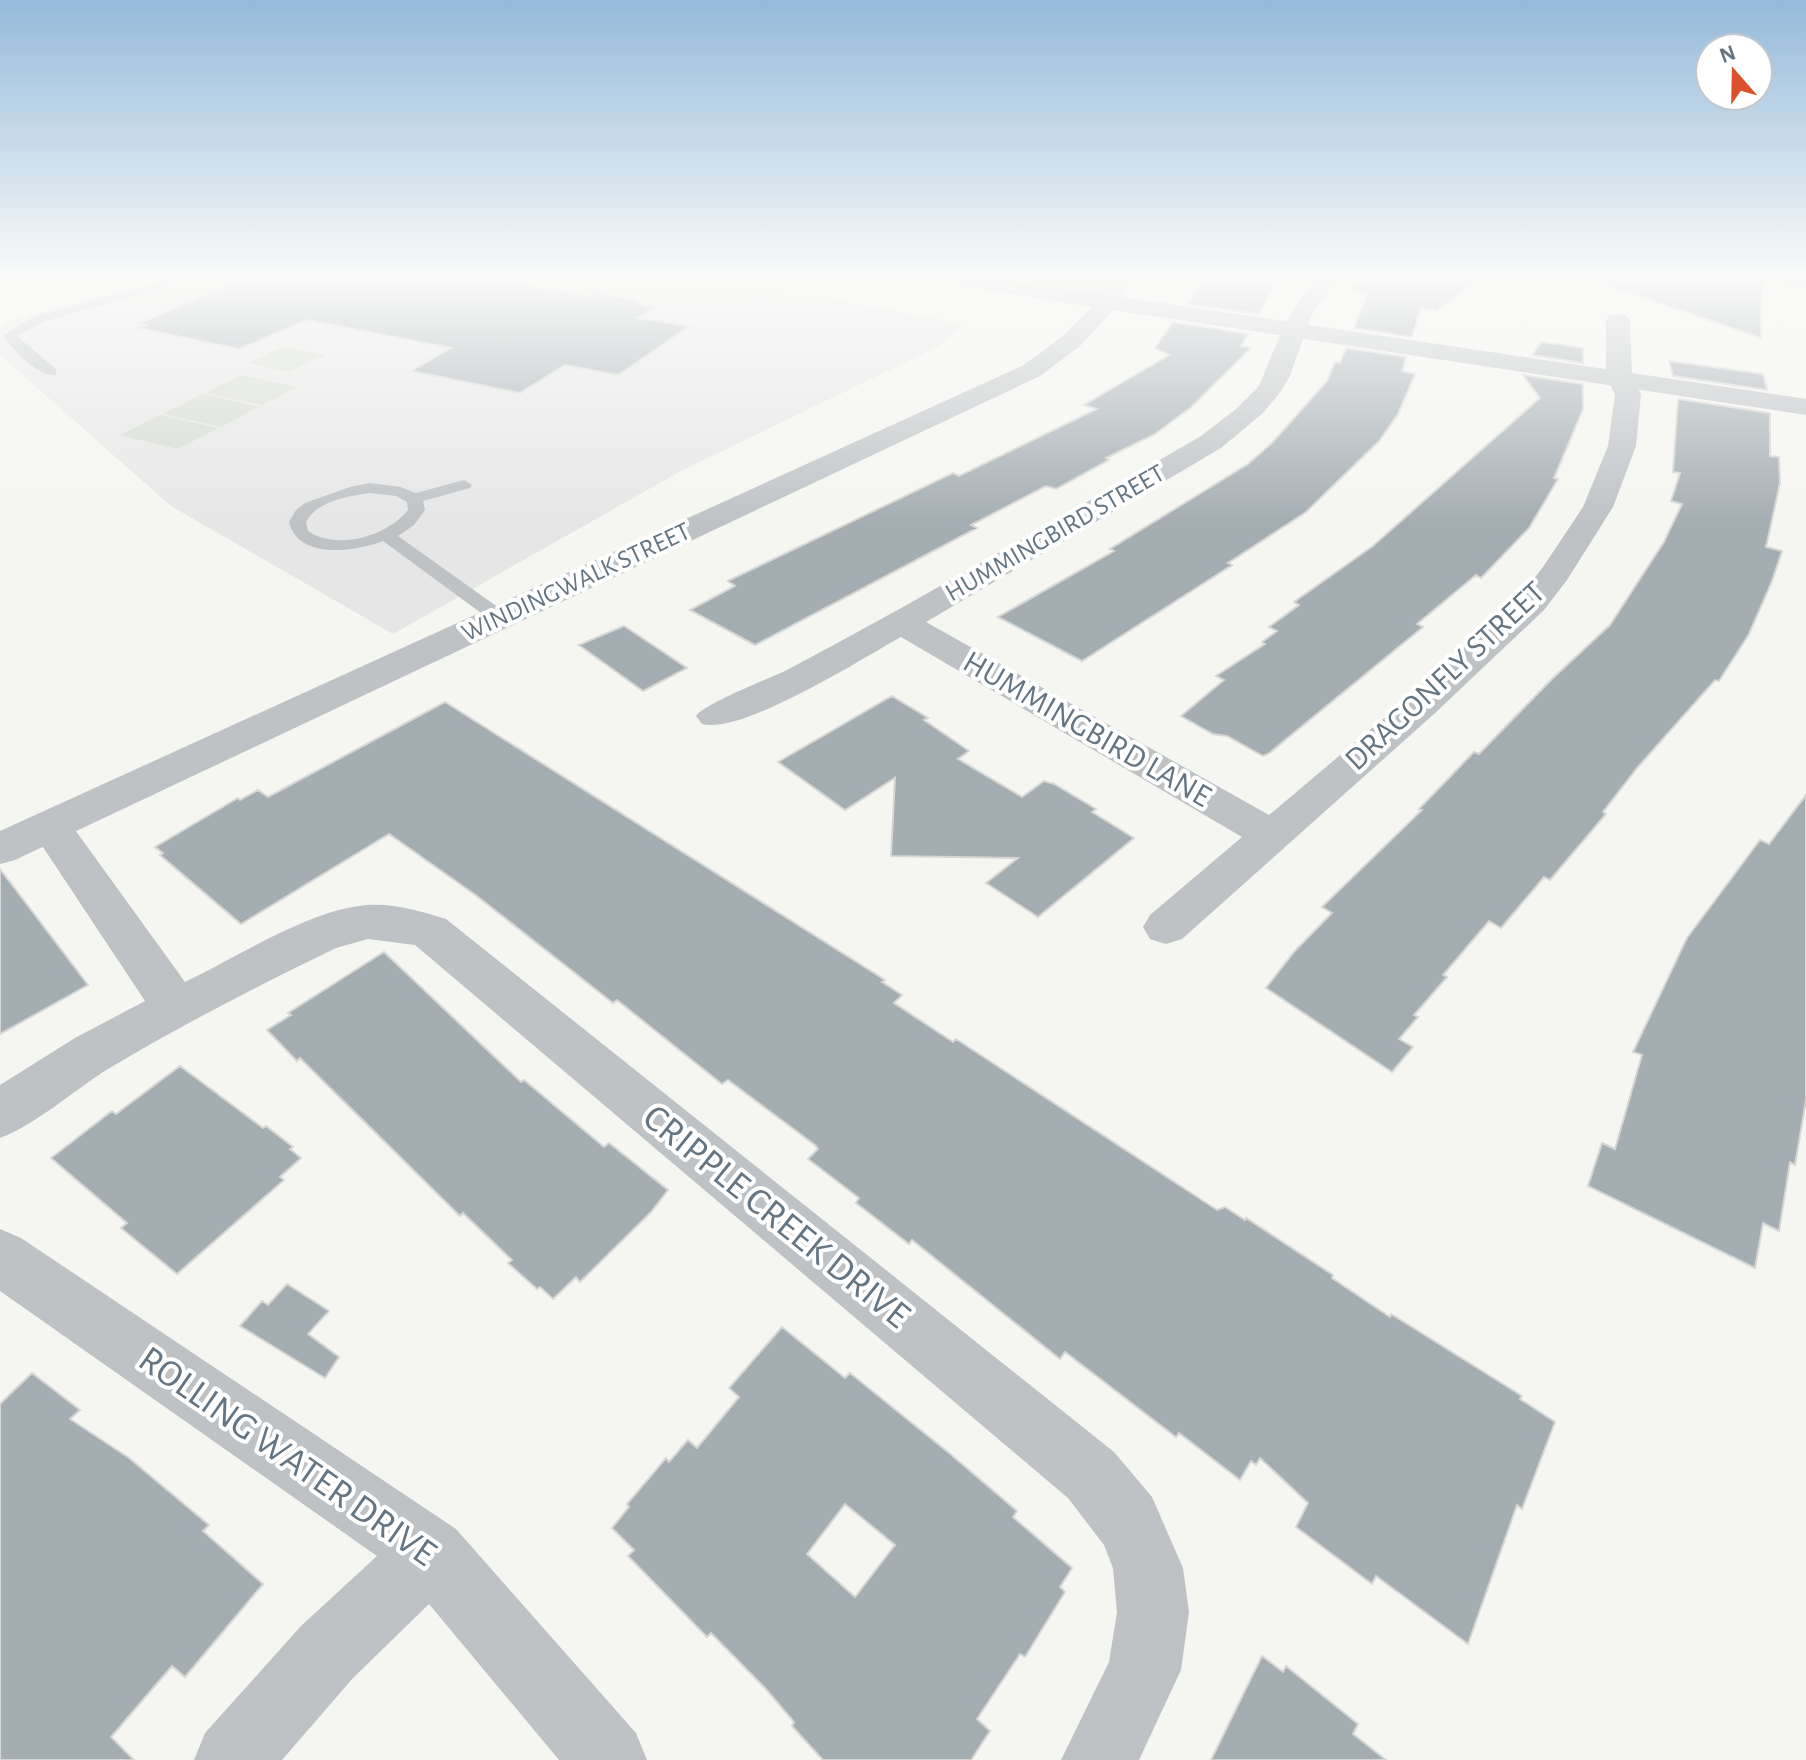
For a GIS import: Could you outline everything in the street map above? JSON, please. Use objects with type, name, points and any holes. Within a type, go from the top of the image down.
[{"type":"street","name":"WINDINGWALK STREET","points":[[0,849],[1031,371],[1047,360]]},
{"type":"street","name":"HUMMINGBIRD STREET","points":[[715,716],[767,695],[900,622],[1211,442],[1242,417],[1273,384],[1283,360]]},
{"type":"street","points":[[1504,360],[1806,407]]},
{"type":"street","name":"DRAGONFLY STREET","points":[[1166,927],[1273,836],[1511,623],[1555,573],[1598,507],[1622,446],[1628,394],[1619,377],[1619,360]]},
{"type":"street","name":"HUMMINGBIRD LANE","points":[[900,622],[1273,836]]},
{"type":"street","points":[[0,1115],[33,1088],[177,1007],[50,826]]},
{"type":"street","name":"CRIPPLE CREEK DRIVE","points":[[177,1007],[324,935],[356,923],[387,920],[430,931],[1101,1486],[1128,1521],[1148,1568],[1153,1612],[1144,1670],[1099,1760]]},
{"type":"street","name":"ROLLING WATER DRIVE","points":[[0,1257],[432,1553],[609,1760]]},
{"type":"street","points":[[232,1760],[327,1652],[432,1553]]},
{"type":"lane","points":[[36,360],[51,372]]},
{"type":"lane","points":[[414,499],[464,485]]},
{"type":"lane","points":[[389,489],[414,499],[418,505],[411,521],[387,536],[367,542],[325,544],[300,533],[298,524],[314,504],[350,491],[389,489]]},
{"type":"lane","points":[[387,536],[499,617]]},
{"type":"shaded area","points":[[6,360],[910,360],[679,472],[393,634],[171,506]]},
{"type":"shaded area","points":[[255,360],[314,360],[289,372],[249,363]]},
{"type":"shaded area","points":[[241,375],[297,387],[262,405],[205,393]]},
{"type":"shaded area","points":[[202,394],[259,407],[221,427],[163,414]]},
{"type":"shaded area","points":[[160,415],[218,428],[178,449],[120,435]]},
{"type":"building","points":[[430,360],[640,360],[618,375],[565,365],[520,393],[411,371]]},
{"type":"building","points":[[1160,360],[1239,360],[1190,408],[1155,434],[1106,458],[1109,460],[1056,489],[1046,486],[971,525],[977,528],[755,645],[690,610],[735,586],[728,581],[953,473],[959,476],[1097,409],[1084,405]]},
{"type":"building","points":[[1341,360],[1405,360],[1402,371],[1415,374],[1398,414],[1379,441],[1306,512],[1228,563],[1232,565],[1082,661],[998,617],[1114,551],[1110,549],[1248,464],[1272,443],[1327,381],[1335,362],[1340,363]]},
{"type":"building","points":[[1669,361],[1763,374],[1767,390],[1673,376]]},
{"type":"building","points":[[1523,375],[1583,384],[1583,409],[1554,478],[1558,479],[1529,528],[1481,578],[1476,575],[1417,624],[1423,627],[1268,754],[1263,756],[1181,716],[1224,680],[1216,676],[1265,644],[1262,642],[1277,631],[1269,627],[1299,605],[1294,602],[1373,546],[1540,398]]},
{"type":"building","points":[[1678,399],[1770,413],[1770,456],[1779,457],[1780,483],[1766,547],[1782,551],[1772,581],[1749,634],[1719,681],[1715,680],[1637,768],[1603,812],[1606,814],[1550,880],[1544,877],[1501,928],[1489,921],[1443,975],[1447,977],[1414,1015],[1418,1017],[1399,1039],[1413,1047],[1392,1072],[1266,988],[1294,952],[1332,913],[1322,907],[1422,810],[1419,809],[1474,752],[1479,754],[1610,625],[1664,542],[1682,504],[1671,501],[1680,473],[1673,472]]},
{"type":"building","points":[[624,626],[687,668],[643,691],[579,645]]},
{"type":"building","points":[[892,696],[928,718],[924,720],[969,751],[958,759],[1022,797],[1044,781],[1054,784],[1096,809],[1092,812],[1134,838],[1038,917],[986,883],[1018,858],[891,856],[895,778],[845,810],[778,762]]},
{"type":"building","points":[[445,702],[885,980],[882,982],[902,995],[894,1003],[953,1042],[956,1039],[1217,1210],[1225,1207],[1246,1218],[1390,1317],[1391,1314],[1522,1396],[1520,1399],[1555,1422],[1522,1509],[1517,1505],[1468,1644],[1376,1576],[1372,1584],[1296,1527],[1308,1503],[1260,1458],[1256,1465],[1251,1461],[1240,1480],[1179,1433],[1176,1437],[1065,1352],[1060,1359],[912,1240],[909,1244],[856,1203],[859,1198],[808,1159],[818,1149],[815,1145],[728,1080],[722,1084],[617,1000],[613,1003],[477,896],[389,834],[241,924],[160,855],[163,853],[155,847],[238,798],[240,800],[258,790],[268,797]]},
{"type":"building","points":[[1806,795],[1806,1100],[1795,1165],[1790,1162],[1779,1231],[1763,1223],[1755,1268],[1588,1186],[1602,1143],[1615,1149],[1642,1055],[1633,1052],[1687,938],[1760,840],[1769,844]]},
{"type":"building","points":[[0,869],[88,985],[0,1034]]},
{"type":"building","points":[[384,952],[521,1082],[524,1080],[604,1147],[609,1143],[668,1190],[651,1212],[580,1282],[576,1277],[553,1299],[508,1263],[512,1260],[463,1213],[460,1216],[300,1058],[297,1061],[267,1030],[291,1015],[288,1013]]},
{"type":"building","points":[[180,1066],[263,1128],[266,1126],[293,1147],[290,1149],[301,1158],[280,1177],[284,1180],[177,1274],[121,1228],[127,1223],[51,1158],[112,1111],[116,1114]]},
{"type":"building","points":[[287,1284],[329,1311],[308,1334],[339,1357],[325,1378],[240,1326],[262,1301],[268,1305]]},
{"type":"building","points":[[782,1327],[845,1378],[850,1373],[949,1453],[1017,1511],[1013,1517],[1072,1568],[1060,1587],[1065,1592],[1025,1657],[1020,1654],[977,1719],[990,1731],[971,1760],[823,1760],[792,1726],[794,1722],[766,1689],[711,1633],[707,1637],[628,1556],[634,1550],[612,1528],[629,1507],[627,1504],[666,1458],[669,1462],[688,1440],[697,1448],[739,1397],[729,1388]],"holes":[[[845,1504],[895,1545],[855,1597],[807,1554]]]},
{"type":"building","points":[[32,1373],[80,1410],[70,1419],[129,1458],[209,1525],[203,1531],[263,1584],[185,1677],[172,1666],[111,1737],[134,1760],[0,1760],[0,1404]]},
{"type":"building","points":[[1262,1656],[1283,1672],[1286,1666],[1358,1724],[1353,1734],[1386,1760],[1211,1760]]}]
